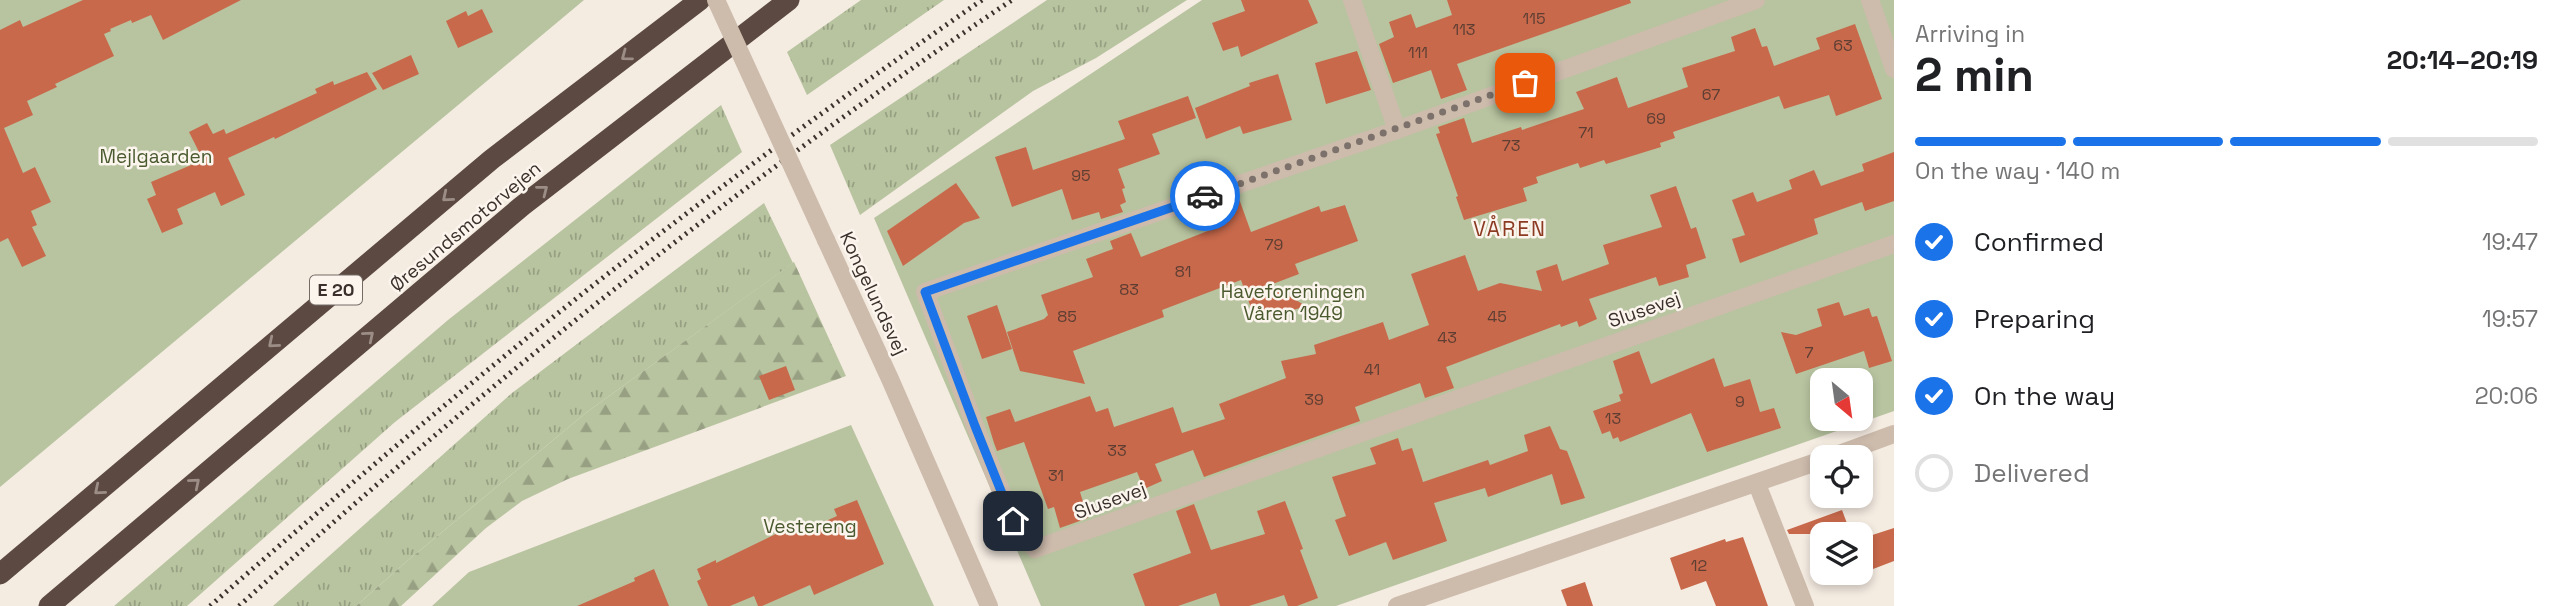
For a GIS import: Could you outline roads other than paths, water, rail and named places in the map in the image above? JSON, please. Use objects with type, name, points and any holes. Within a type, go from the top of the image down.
[{"type":"highway","name":"Øresundsmotorvejen","points":[[0,574],[492,159],[700,0]]},
{"type":"highway","name":"Øresundsmotorvejen","points":[[49,606],[522,206],[789,0]]},
{"type":"street","name":"Kongelundsvej","points":[[716,0],[890,379],[989,606]]},
{"type":"street","points":[[1352,0],[1397,130]]},
{"type":"street","name":"Slusevej","points":[[1756,0],[1397,130],[925,292],[1013,521],[1035,549],[1894,244]]},
{"type":"street","points":[[1870,0],[1894,69]]},
{"type":"street","points":[[1864,445],[1894,434]]},
{"type":"street","points":[[1397,606],[1810,464]]},
{"type":"street","points":[[1757,484],[1805,606]]},
{"type":"railway","points":[[210,606],[324,507],[555,315],[712,194],[982,0]]},
{"type":"railway","points":[[239,606],[424,445],[615,289],[811,141],[1012,0]]},
{"type":"district","name":"VÅREN","points":[[1510,229]]},
{"type":"park label","name":"Mejlgaarden","points":[[156,156]]},
{"type":"park label","name":"Haveforeningen Våren 1949","points":[[1293,302]]},
{"type":"park label","name":"Vestereng","points":[[810,526]]}]
